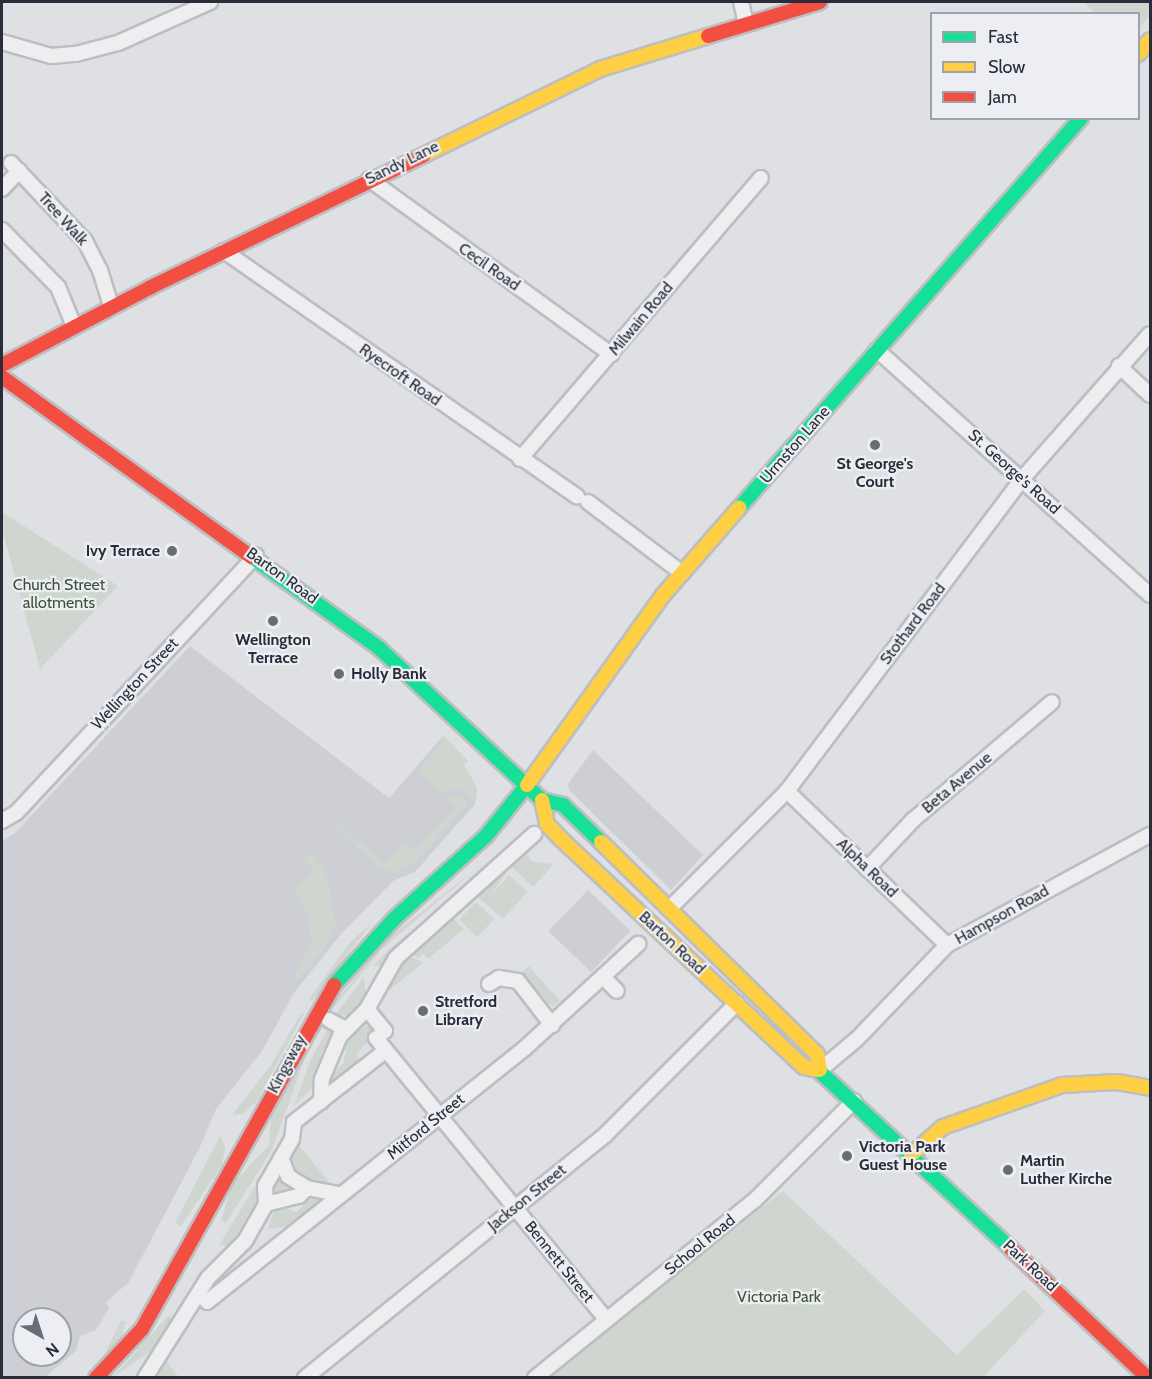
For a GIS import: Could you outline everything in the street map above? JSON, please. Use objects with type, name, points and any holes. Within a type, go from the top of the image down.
[{"type":"main road","name":"Sandy Lane","points":[[2,365],[111,306],[600,69],[820,2]]},
{"type":"main road","points":[[1140,52],[1150,40]]},
{"type":"main road","name":"Urmston Lane","points":[[526,785],[594,687],[682,573],[1079,120]]},
{"type":"main road","name":"Barton Road","points":[[2,378],[256,556],[379,648],[542,800],[563,805],[817,1054],[820,1070]]},
{"type":"main road","name":"Kingsway","points":[[96,1377],[142,1329],[332,987],[394,919],[486,836],[526,785]]},
{"type":"main road","name":"Barton Road","points":[[542,800],[547,824],[653,926],[804,1067],[820,1070],[911,1155]]},
{"type":"main road","points":[[653,926],[669,909]]},
{"type":"main road","points":[[911,1155],[943,1127],[1062,1084],[1117,1082],[1150,1086]]},
{"type":"main road","name":"Park Road","points":[[911,1155],[1148,1377]]},
{"type":"street","points":[[2,42],[51,56],[76,54],[118,43],[210,2]]},
{"type":"street","points":[[741,2],[746,23]]},
{"type":"street","name":"Tree Walk","points":[[2,189],[15,167],[85,241],[100,270],[111,306]]},
{"type":"street","name":"Milwain Road","points":[[520,459],[761,178]]},
{"type":"street","name":"Cecil Road","points":[[369,179],[612,354]]},
{"type":"street","points":[[2,231],[58,287],[74,326]]},
{"type":"street","name":"Ryecroft Road","points":[[224,251],[520,459],[583,499],[682,573]]},
{"type":"street","name":"Stothard Road","points":[[669,909],[787,791],[1022,479],[1119,366],[1150,334]]},
{"type":"street","name":"St. George's Road","points":[[877,350],[1150,595]]},
{"type":"street","points":[[1119,366],[1150,395]]},
{"type":"street","name":"Wellington Street","points":[[2,821],[16,813],[256,556]]},
{"type":"street","name":"Beta Avenue","points":[[867,869],[913,820],[1052,702]]},
{"type":"street","name":"Alpha Road","points":[[787,791],[947,945]]},
{"type":"street","name":"Hampson Road","points":[[820,1070],[857,1039],[947,945],[1150,835]]},
{"type":"street","points":[[321,1102],[322,1079],[342,1032],[367,1009],[396,958],[526,838]]},
{"type":"street","name":"Mitford Street","points":[[200,1295],[440,1116],[552,1025],[638,944]]},
{"type":"street","points":[[489,984],[499,978],[518,981],[552,1025]]},
{"type":"street","points":[[604,978],[617,991]]},
{"type":"street","name":"Jackson Street","points":[[305,1377],[621,1121],[737,1003]]},
{"type":"street","name":"Bennett Street","points":[[367,1009],[385,1031],[379,1036],[440,1116],[606,1319]]},
{"type":"street","points":[[329,1020],[342,1032]]},
{"type":"street","points":[[145,1377],[200,1295],[244,1241],[266,1204],[265,1186],[292,1139],[294,1122],[380,1056]]},
{"type":"street","name":"School Road","points":[[535,1377],[755,1200],[854,1101]]},
{"type":"street","points":[[281,1157],[288,1176],[307,1188],[337,1194]]},
{"type":"street","points":[[266,1204],[299,1196],[307,1188]]},
{"type":"street","points":[[217,1249],[233,1254]]},
{"type":"shaded area","points":[[190,646],[389,798],[443,736],[468,761],[464,765],[477,788],[475,804],[415,872],[393,881],[341,934],[294,993],[262,1051],[216,1109],[200,1147],[128,1283],[106,1302],[109,1308],[96,1330],[80,1336],[76,1351],[72,1354],[72,1307],[12,1307],[12,1367],[57,1367],[45,1377],[2,1377],[2,841],[15,833]]},
{"type":"shaded area","points":[[593,750],[703,855],[671,890],[569,790],[568,784]]},
{"type":"shaded area","points":[[588,890],[630,931],[591,972],[548,931]]},
{"type":"green space","points":[[1084,2],[1150,2],[1150,15],[1140,27],[1140,12],[1093,12]]},
{"type":"green space","name":"Church Street allotments","points":[[2,512],[118,586],[40,669],[2,529]]},
{"type":"green space","points":[[446,738],[468,761],[464,765],[477,788],[472,802],[459,788],[441,793],[418,771]]},
{"type":"green space","points":[[459,793],[468,804],[415,862],[395,874],[373,863],[334,821],[384,863],[403,843],[415,851],[455,807],[445,797]]},
{"type":"green space","points":[[312,852],[328,879],[336,925],[326,947],[297,981],[293,979],[312,942],[306,912],[293,888],[315,873],[304,858]]},
{"type":"green space","points":[[528,855],[531,861],[554,864],[533,887],[506,862],[513,856]]},
{"type":"green space","points":[[500,867],[507,872],[485,903],[478,898]]},
{"type":"green space","points":[[476,869],[382,949],[330,1012],[327,1010],[392,935]]},
{"type":"green space","points":[[509,875],[528,892],[503,919],[484,902]]},
{"type":"green space","points":[[476,902],[494,919],[477,937],[459,920]]},
{"type":"green space","points":[[443,907],[385,965],[373,966],[392,947]]},
{"type":"green space","points":[[450,915],[464,929],[428,959],[424,954],[418,958],[408,952]]},
{"type":"green space","points":[[371,924],[312,1001],[309,999],[350,942]]},
{"type":"green space","points":[[407,956],[424,962],[387,992],[395,970]]},
{"type":"green space","points":[[529,966],[560,1001],[553,1006],[543,1002],[519,975]]},
{"type":"green space","points":[[364,977],[367,999],[363,1005],[348,1016],[335,1015]]},
{"type":"green space","points":[[301,1013],[304,1014],[257,1101],[243,1114],[232,1115],[271,1065]]},
{"type":"green space","points":[[320,1024],[323,1025],[304,1061],[272,1150],[226,1223],[221,1220],[233,1183],[269,1145],[271,1118]]},
{"type":"green space","points":[[367,1025],[377,1031],[356,1055],[365,1065],[332,1091],[325,1083],[344,1062],[347,1039]]},
{"type":"green space","points":[[328,1028],[334,1035],[321,1054],[315,1085],[294,1106],[310,1061]]},
{"type":"green space","points":[[220,1136],[225,1148],[222,1165],[181,1226],[175,1223]]},
{"type":"green space","points":[[295,1141],[331,1184],[315,1185],[293,1174],[290,1165]]},
{"type":"green space","points":[[280,1175],[290,1191],[272,1196],[269,1184]]},
{"type":"green space","points":[[257,1183],[258,1201],[238,1240],[232,1245],[219,1245]]},
{"type":"green space","name":"Victoria Park","points":[[783,1191],[957,1355],[1024,1289],[1045,1311],[983,1377],[549,1377]]},
{"type":"green space","points":[[314,1196],[330,1199],[290,1230],[287,1227],[268,1229],[274,1210],[281,1207],[296,1212]]},
{"type":"green space","points":[[168,1316],[174,1319],[155,1348],[112,1378]]},
{"type":"green space","points":[[121,1320],[126,1322],[119,1345],[102,1360]]},
{"type":"green space","points":[[164,1358],[178,1376],[149,1378]]},
{"type":"traffic: fast","points":[[739,508],[1079,120]]},
{"type":"traffic: fast","points":[[252,557],[379,648],[542,800],[563,805],[601,842]]},
{"type":"traffic: fast","points":[[334,985],[394,919],[486,836],[527,785]]},
{"type":"traffic: fast","points":[[818,1070],[1011,1249]]},
{"type":"traffic: slow","points":[[424,155],[600,69],[708,36]]},
{"type":"traffic: slow","points":[[1140,52],[1150,40]]},
{"type":"traffic: slow","points":[[527,785],[663,595],[739,508]]},
{"type":"traffic: slow","points":[[542,800],[547,824],[561,839],[804,1067],[818,1070]]},
{"type":"traffic: slow","points":[[601,842],[817,1054],[820,1070]]},
{"type":"traffic: slow","points":[[911,1155],[943,1127],[1062,1085],[1117,1082],[1150,1088]]},
{"type":"traffic: jam","points":[[708,36],[820,2]]},
{"type":"traffic: jam","points":[[2,365],[151,287],[424,155]]},
{"type":"traffic: jam","points":[[2,377],[252,557]]},
{"type":"traffic: jam","points":[[96,1378],[142,1329],[334,985]]},
{"type":"traffic: jam","points":[[1011,1249],[1148,1378]]},
{"type":"place","name":"St George's Court","points":[[875,445]]},
{"type":"place","name":"Ivy Terrace","points":[[172,551]]},
{"type":"place","name":"Wellington Terrace","points":[[273,621]]},
{"type":"place","name":"Holly Bank","points":[[339,674]]},
{"type":"place","name":"Stretford Library","points":[[423,1011]]},
{"type":"place","name":"Victoria Park Guest House","points":[[847,1156]]},
{"type":"place","name":"Martin Luther Kirche","points":[[1008,1170]]}]
